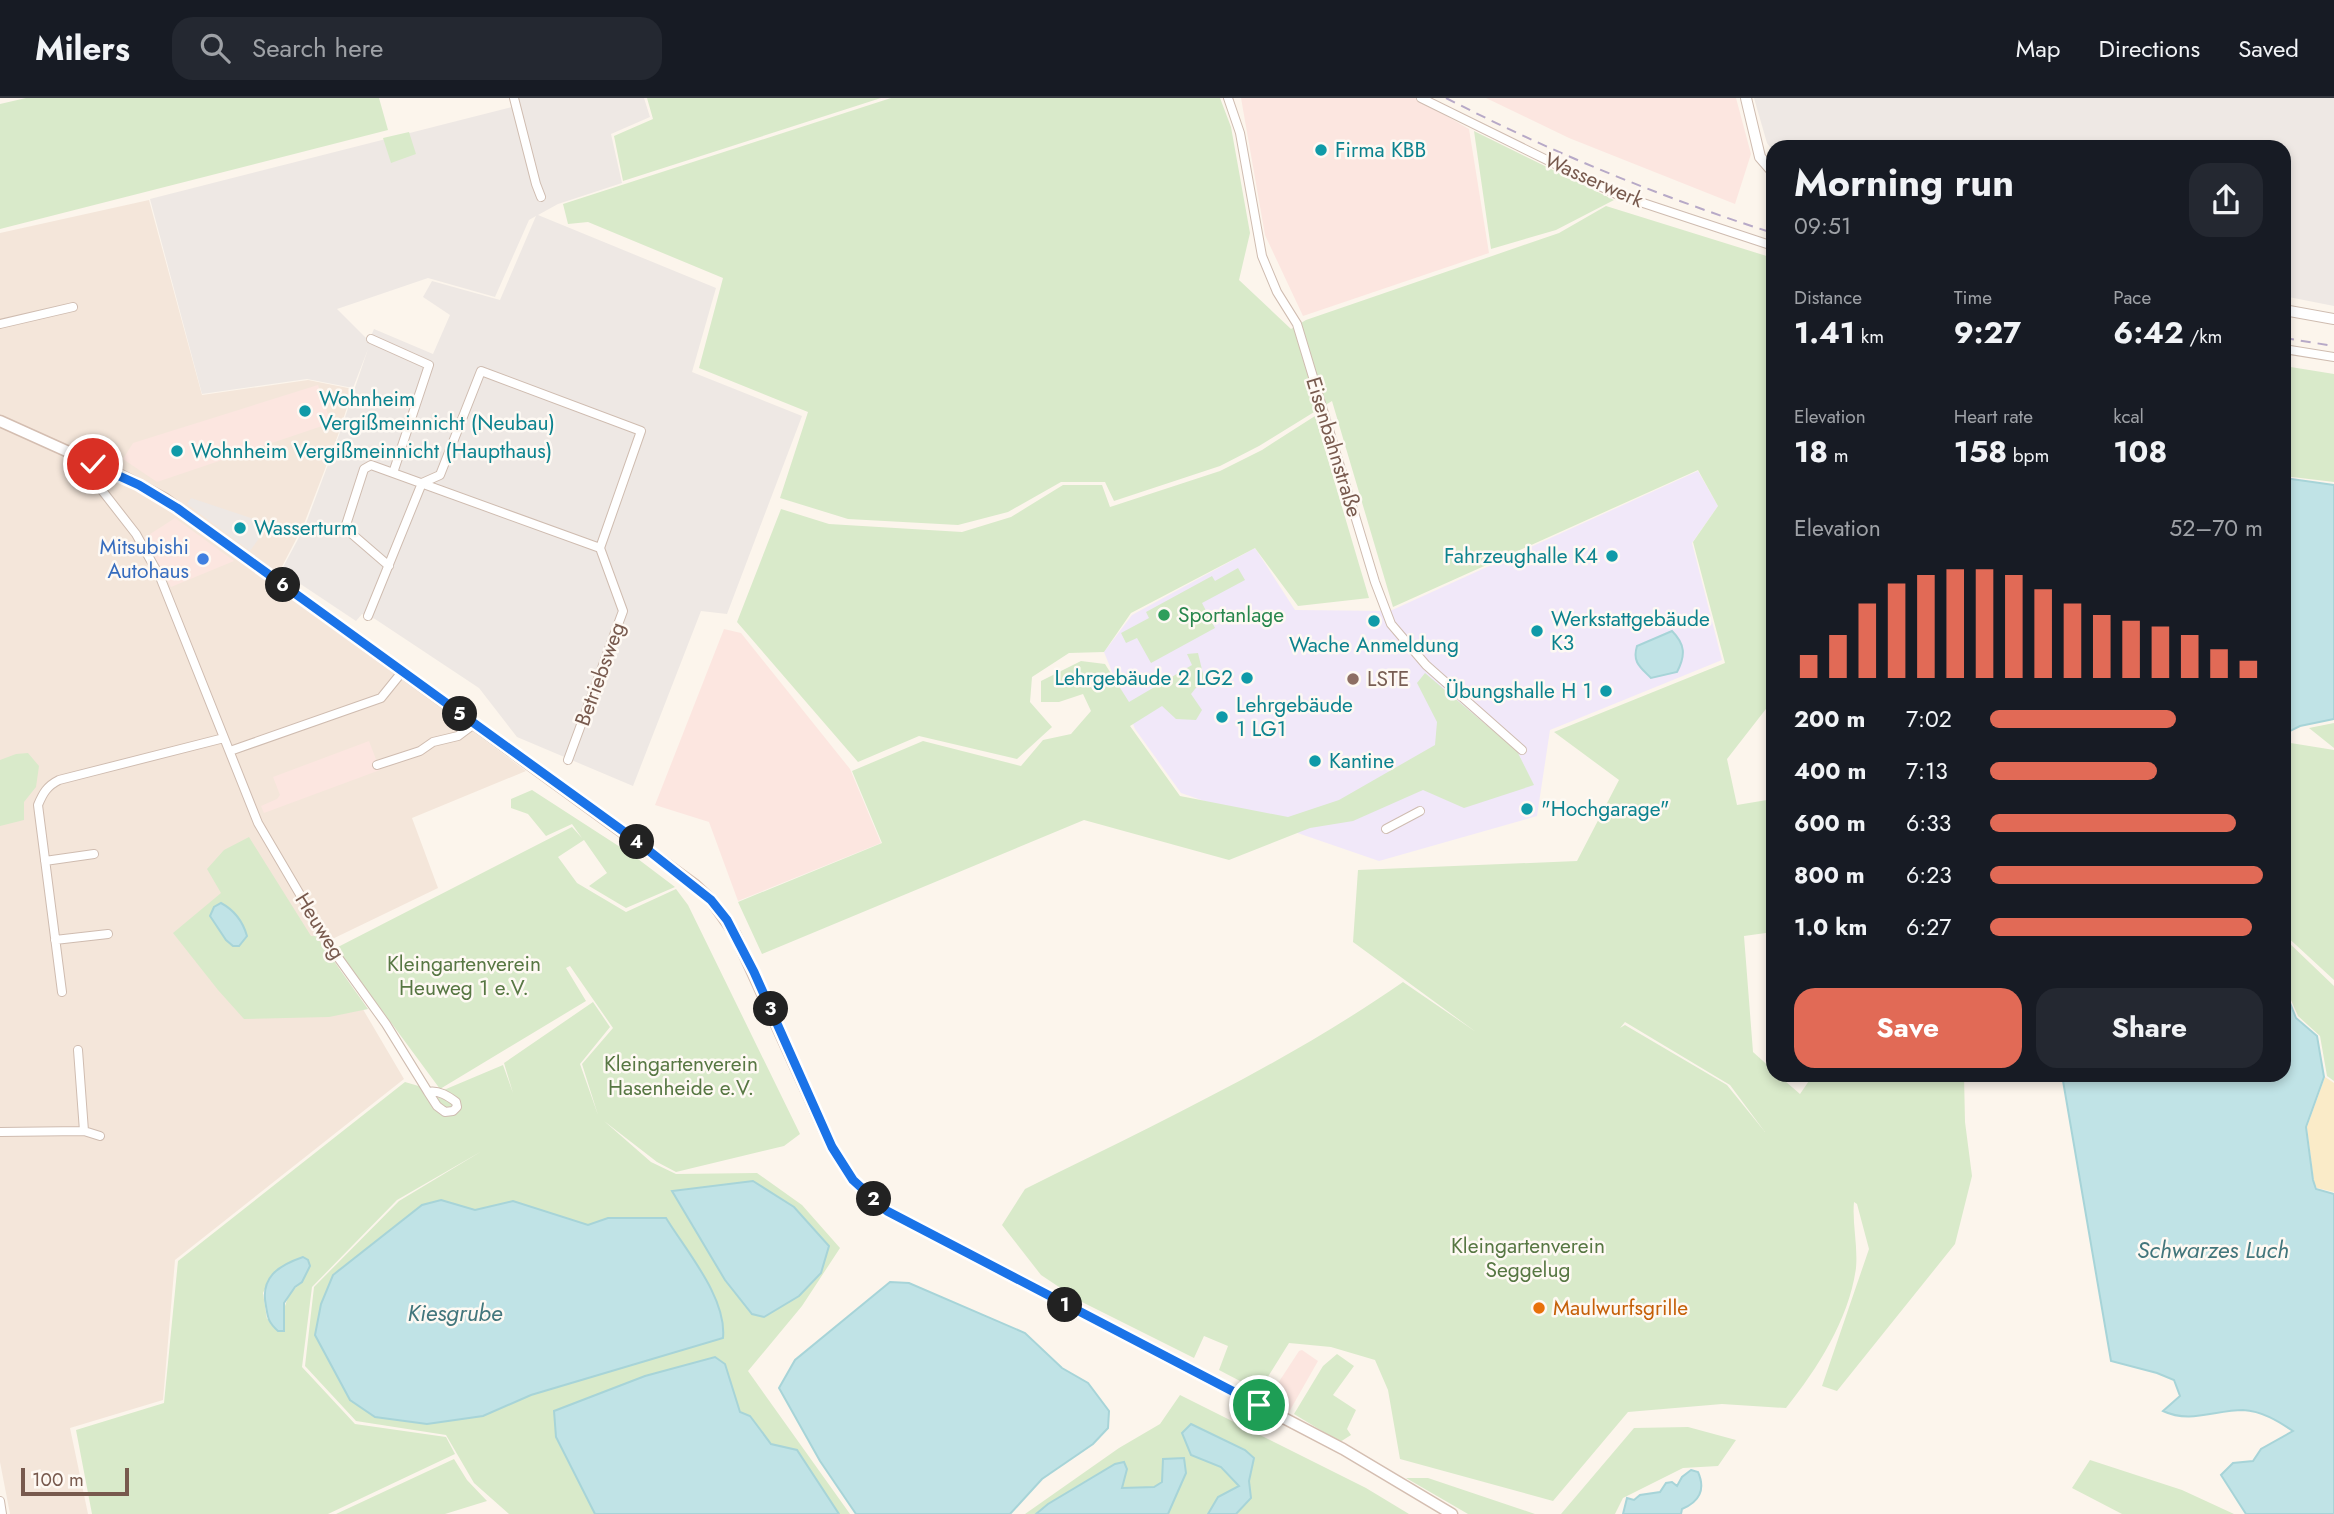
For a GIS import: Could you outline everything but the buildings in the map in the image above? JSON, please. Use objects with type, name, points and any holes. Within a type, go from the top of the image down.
[{"type":"main road","points":[[0,421],[122,476],[165,499],[634,839],[711,900],[727,920],[754,972],[832,1147],[853,1180],[887,1211],[1343,1449],[1452,1514]]},
{"type":"street","points":[[514,98],[541,197]]},
{"type":"street","name":"Eisenbahnstraße","points":[[1228,98],[1240,133],[1262,256],[1277,292],[1297,324],[1388,618],[1426,665],[1522,750]]},
{"type":"street","name":"Wasserwerk","points":[[1421,98],[1616,194],[1766,244]]},
{"type":"street","points":[[1746,98],[1760,157],[1766,164]]},
{"type":"street","points":[[0,324],[73,307]]},
{"type":"street","points":[[2291,311],[2334,318]]},
{"type":"street","points":[[371,339],[429,365],[393,473]]},
{"type":"street","points":[[2291,350],[2334,357]]},
{"type":"street","points":[[368,616],[389,566],[422,483],[440,475],[481,370],[641,431],[600,548],[422,483],[371,465],[364,469],[345,528],[389,566]]},
{"type":"street","name":"Heuweg","points":[[76,457],[136,534],[160,577],[258,823],[332,949],[386,1024],[429,1092]]},
{"type":"street","name":"Betriebsweg","points":[[568,760],[623,611],[600,548]]},
{"type":"street","points":[[230,751],[381,698],[402,672]]},
{"type":"street","points":[[377,765],[420,751],[433,742],[458,736],[474,724]]},
{"type":"street","points":[[62,992],[38,805],[43,793],[59,780],[224,738]]},
{"type":"street","points":[[1386,829],[1420,811]]},
{"type":"street","points":[[45,861],[94,854]]},
{"type":"street","points":[[55,940],[108,934]]},
{"type":"street","points":[[78,1050],[84,1131]]},
{"type":"street","points":[[0,1132],[84,1131],[100,1136]]},
{"type":"street","points":[[0,1501],[2,1514]]},
{"type":"shaded area","points":[[519,98],[644,98],[650,117],[611,134],[622,183],[558,204],[538,215],[716,288],[692,372],[802,416],[727,614],[701,611],[633,786],[517,737],[479,688],[375,619],[362,614],[356,621],[281,571],[305,526],[368,349],[353,388],[307,379],[202,394],[150,199],[520,105]],"holes":[[[536,216],[500,300],[432,281],[423,297],[450,315],[433,354],[374,329],[369,341],[337,309],[428,278],[495,297],[529,220]]]},
{"type":"shaded area","points":[[1241,98],[1416,98],[1469,129],[1489,253],[1303,316],[1265,235]]},
{"type":"shaded area","points":[[1486,98],[1736,98],[1751,154],[1735,204],[1569,138]]},
{"type":"shaded area","points":[[1754,98],[2334,98],[2334,306],[2291,297],[2291,140],[1766,140]]},
{"type":"shaded area","points":[[149,200],[202,395],[308,380],[353,389],[304,524],[272,586],[349,639],[526,771],[412,818],[438,888],[324,943],[404,1079],[175,1260],[163,1400],[70,1428],[88,1514],[10,1514],[0,1462],[0,233]]},
{"type":"shaded area","points":[[318,385],[331,423],[157,482],[123,459],[133,443]]},
{"type":"shaded area","points":[[1698,471],[1718,506],[1692,543],[1722,660],[1550,730],[1537,816],[1379,861],[1181,793],[1135,729],[1104,652],[1132,615],[1255,548],[1295,610],[1390,611]]},
{"type":"shaded area","points":[[191,498],[269,524],[250,551],[187,504]]},
{"type":"shaded area","points":[[175,518],[234,561],[171,587],[144,538]]},
{"type":"shaded area","points":[[724,629],[741,633],[850,769],[881,843],[738,901],[709,822],[655,805]]},
{"type":"shaded area","points":[[369,741],[380,770],[264,813],[261,806],[280,795],[273,777]]},
{"type":"shaded area","points":[[1302,1350],[1318,1361],[1289,1412],[1267,1400]]},
{"type":"green space","points":[[26,98],[379,98],[388,130],[0,229],[0,104]]},
{"type":"green space","points":[[647,98],[881,98],[623,181],[614,136],[653,119]]},
{"type":"green space","name":"Kleingartenverein Seggelug","points":[[891,98],[1220,98],[1231,127],[1250,233],[1239,280],[1291,329],[1306,320],[1559,233],[1606,206],[1766,256],[1766,709],[1727,759],[1737,805],[1766,800],[1766,933],[1744,936],[1753,1052],[1766,1064],[1766,1082],[1786,1082],[1800,1094],[1808,1082],[1964,1082],[1965,1122],[1972,1176],[1955,1244],[1837,1391],[1822,1386],[1869,1249],[1857,1204],[1854,1202],[1856,1268],[1847,1306],[1820,1360],[1786,1408],[1722,1404],[1628,1412],[1553,1501],[1400,1459],[1388,1390],[1375,1360],[1331,1347],[1289,1343],[1259,1391],[1219,1370],[1228,1346],[1204,1336],[1194,1358],[1080,1301],[1041,1275],[1002,1225],[1025,1189],[1266,1067],[1403,982],[1476,1032],[1353,942],[1358,870],[1577,861],[1619,780],[1554,732],[1725,663],[1693,542],[1718,506],[1698,470],[1393,607],[1332,401],[1259,446],[1220,466],[1114,501],[1105,482],[1061,482],[1008,512],[958,525],[848,519],[780,498],[808,412],[699,368],[723,278],[588,222],[568,224],[563,204]],"holes":[[[1625,1022],[1730,1085],[1765,1132],[1727,1085],[1625,1025],[1620,1028]]]},
{"type":"green space","points":[[1474,131],[1614,200],[1556,230],[1491,249]]},
{"type":"green space","points":[[409,132],[416,154],[391,163],[383,138]]},
{"type":"green space","points":[[2291,367],[2334,374],[2334,482],[2291,477]]},
{"type":"green space","points":[[1315,416],[1369,598],[1298,606],[1255,548],[1131,613],[1104,652],[1069,653],[1032,677],[1030,702],[1052,727],[1017,759],[919,736],[858,762],[737,622],[781,509],[829,524],[962,532],[1011,517],[1063,485],[1102,485],[1110,507],[1220,471],[1262,450]]},
{"type":"green space","name":"Sportanlage","points":[[1238,568],[1245,580],[1202,603],[1215,628],[1151,663],[1137,638],[1126,643],[1121,633],[1149,618],[1146,612],[1212,576],[1215,581]]},
{"type":"green space","points":[[1198,653],[1204,678],[1191,694],[1202,710],[1196,720],[1176,719],[1162,706],[1130,726],[1180,796],[1288,817],[1339,800],[1435,745],[1437,722],[1417,683],[1425,673],[1517,751],[1534,785],[1464,808],[1423,790],[1353,821],[1310,828],[1229,860],[1084,820],[762,954],[738,902],[882,843],[852,771],[923,741],[1021,766],[1043,740],[1071,734],[1091,711],[1083,694],[1059,702],[1041,702],[1041,681],[1081,661],[1105,664],[1129,702],[1192,665],[1187,654]]},
{"type":"green space","points":[[2334,723],[2334,748],[2309,728]]},
{"type":"green space","points":[[2291,743],[2334,750],[2334,980],[2291,940]]},
{"type":"green space","points":[[28,753],[39,766],[36,787],[24,802],[24,820],[0,826],[0,760]]},
{"type":"green space","points":[[532,790],[634,856],[675,887],[626,908],[589,886],[607,873],[584,840],[558,857],[577,883],[626,912],[676,889],[688,905],[800,1134],[784,1146],[676,1172],[657,1162],[604,1121],[651,1162],[676,1174],[757,1173],[802,1205],[840,1248],[802,1306],[748,1371],[850,1514],[839,1514],[797,1450],[771,1444],[750,1416],[740,1413],[725,1364],[715,1357],[645,1376],[554,1411],[556,1437],[595,1514],[509,1514],[474,1483],[446,1435],[356,1421],[305,1366],[314,1287],[399,1201],[482,1151],[397,1200],[312,1287],[302,1367],[355,1424],[446,1437],[455,1454],[328,1514],[92,1514],[76,1430],[164,1403],[178,1261],[405,1082],[439,1092],[503,1065],[513,1093],[504,1063],[593,1002],[610,1027],[580,1064],[598,1115],[582,1064],[613,1028],[570,966],[566,968],[586,1001],[440,1089],[336,948],[572,827],[582,838],[572,824],[546,836],[528,814],[511,808],[511,799]],"holes":[[[442,1200],[475,1210],[513,1201],[588,1225],[608,1218],[531,1395],[483,1416]],[[294,1260],[310,1266],[302,1282],[289,1294],[283,1312],[267,1319],[263,1293],[271,1276]]]},
{"type":"green space","points":[[249,837],[311,936],[316,936],[368,1009],[329,1017],[244,1019],[173,933],[221,893],[207,869],[224,850]]},
{"type":"green space","points":[[2291,945],[2334,986],[2334,1081],[2327,1076],[2320,1036],[2298,1016],[2291,1000]]},
{"type":"green space","points":[[1337,1354],[1354,1366],[1333,1395],[1356,1410],[1347,1429],[1351,1435],[1340,1442],[1294,1414],[1323,1366]]},
{"type":"green space","points":[[1180,1395],[1366,1488],[1409,1514],[1236,1514],[1251,1498],[1249,1481],[1254,1458],[1191,1455],[1221,1467],[1240,1486],[1208,1514],[1025,1514],[1119,1448],[1160,1424]]},
{"type":"green space","points":[[1688,1427],[1736,1440],[1718,1466],[1683,1468],[1623,1498],[1615,1514],[1561,1514],[1634,1428]]},
{"type":"green space","points":[[454,1459],[467,1480],[487,1501],[445,1514],[336,1514]]},
{"type":"green space","points":[[2090,1460],[2182,1490],[2234,1514],[2122,1514],[2072,1488]]},
{"type":"green space","points":[[1406,1478],[1428,1478],[1535,1514],[1468,1514]]},
{"type":"sand","points":[[2325,1077],[2334,1083],[2334,1192],[2317,1188],[2314,1182],[2307,1127]]},
{"type":"water","points":[[2291,479],[2334,485],[2334,719],[2291,730]]},
{"type":"water","points":[[1672,631],[1682,645],[1680,666],[1677,672],[1651,678],[1636,660],[1637,646]]},
{"type":"water","points":[[221,903],[234,913],[245,931],[247,936],[239,946],[233,946],[226,940],[210,916],[214,907]]},
{"type":"water","name":"Schwarzes Luch","points":[[2291,1006],[2296,1018],[2317,1036],[2324,1077],[2306,1127],[2316,1189],[2334,1194],[2334,1514],[2246,1514],[2221,1475],[2233,1463],[2253,1461],[2261,1449],[2293,1431],[2270,1417],[2243,1410],[2193,1416],[2173,1415],[2163,1411],[2180,1396],[2174,1380],[2111,1361],[2063,1082],[2291,1082]]},
{"type":"water","points":[[753,1181],[794,1207],[829,1246],[821,1273],[799,1296],[764,1317],[752,1314],[725,1280],[672,1191]]},
{"type":"water","name":"Kiesgrube","points":[[441,1200],[475,1210],[513,1201],[588,1225],[608,1218],[666,1218],[712,1291],[723,1323],[723,1338],[531,1395],[483,1416],[427,1424],[375,1417],[350,1400],[315,1335],[321,1304],[333,1275],[422,1205]]},
{"type":"water","points":[[303,1257],[308,1260],[310,1266],[302,1282],[284,1303],[284,1331],[278,1331],[268,1317],[265,1296],[268,1281],[278,1269]]},
{"type":"water","points":[[890,1282],[909,1283],[1025,1333],[1062,1368],[1088,1383],[1109,1411],[1108,1428],[1093,1444],[1042,1479],[1010,1514],[856,1514],[820,1461],[779,1388],[795,1360]]},
{"type":"water","points":[[715,1357],[725,1364],[740,1412],[750,1416],[771,1444],[797,1450],[839,1514],[595,1514],[556,1437],[554,1411],[645,1376]]},
{"type":"water","points":[[1191,1424],[1245,1450],[1254,1458],[1249,1481],[1251,1498],[1236,1514],[1208,1514],[1218,1497],[1239,1486],[1221,1467],[1191,1455],[1182,1433]]},
{"type":"water","points":[[1184,1458],[1186,1473],[1168,1514],[1036,1514],[1115,1464],[1124,1462],[1127,1469],[1122,1488],[1154,1487],[1162,1482],[1163,1459]]},
{"type":"water","points":[[1691,1470],[1698,1472],[1701,1490],[1697,1499],[1682,1509],[1681,1514],[1623,1514],[1627,1498],[1634,1500],[1640,1495],[1660,1492],[1666,1483],[1672,1482],[1677,1486],[1682,1477]]},
{"type":"railway","points":[[1446,98],[1606,172],[1766,231]]},
{"type":"railway","points":[[2291,339],[2334,346]]},
{"type":"place","name":"Firma KBB","points":[[1321,150]]},
{"type":"place","name":"Wohnheim Vergißmeinnicht (Neubau)","points":[[305,411]]},
{"type":"place","name":"Wohnheim Vergißmeinnicht (Haupthaus)","points":[[177,451]]},
{"type":"place","name":"Wasserturm","points":[[240,528]]},
{"type":"place","name":"Fahrzeughalle K4","points":[[1612,556]]},
{"type":"place","name":"Mitsubishi Autohaus","points":[[203,559]]},
{"type":"place","name":"Sportanlage","points":[[1164,615]]},
{"type":"place","name":"Wache Anmeldung","points":[[1374,621]]},
{"type":"place","name":"Werkstattgebäude K3","points":[[1537,631]]},
{"type":"place","name":"Lehrgebäude 2 LG2","points":[[1247,678]]},
{"type":"place","name":"LSTE","points":[[1353,679]]},
{"type":"place","name":"Übungshalle H 1","points":[[1606,691]]},
{"type":"place","name":"Lehrgebäude 1 LG1","points":[[1222,717]]},
{"type":"place","name":"Kantine","points":[[1315,761]]},
{"type":"place","name":"\"Hochgarage\"","points":[[1527,809]]},
{"type":"place","name":"Maulwurfsgrille","points":[[1539,1308]]},
{"type":"route","points":[[93,464],[165,499],[634,839],[711,900],[727,920],[754,972],[832,1147],[853,1180],[887,1211],[1259,1405]]},
{"type":"park label","name":"Kleingartenverein Heuweg 1 e.V.","points":[[464,976]]},
{"type":"park label","name":"Kleingartenverein Hasenheide e.V.","points":[[681,1076]]}]
